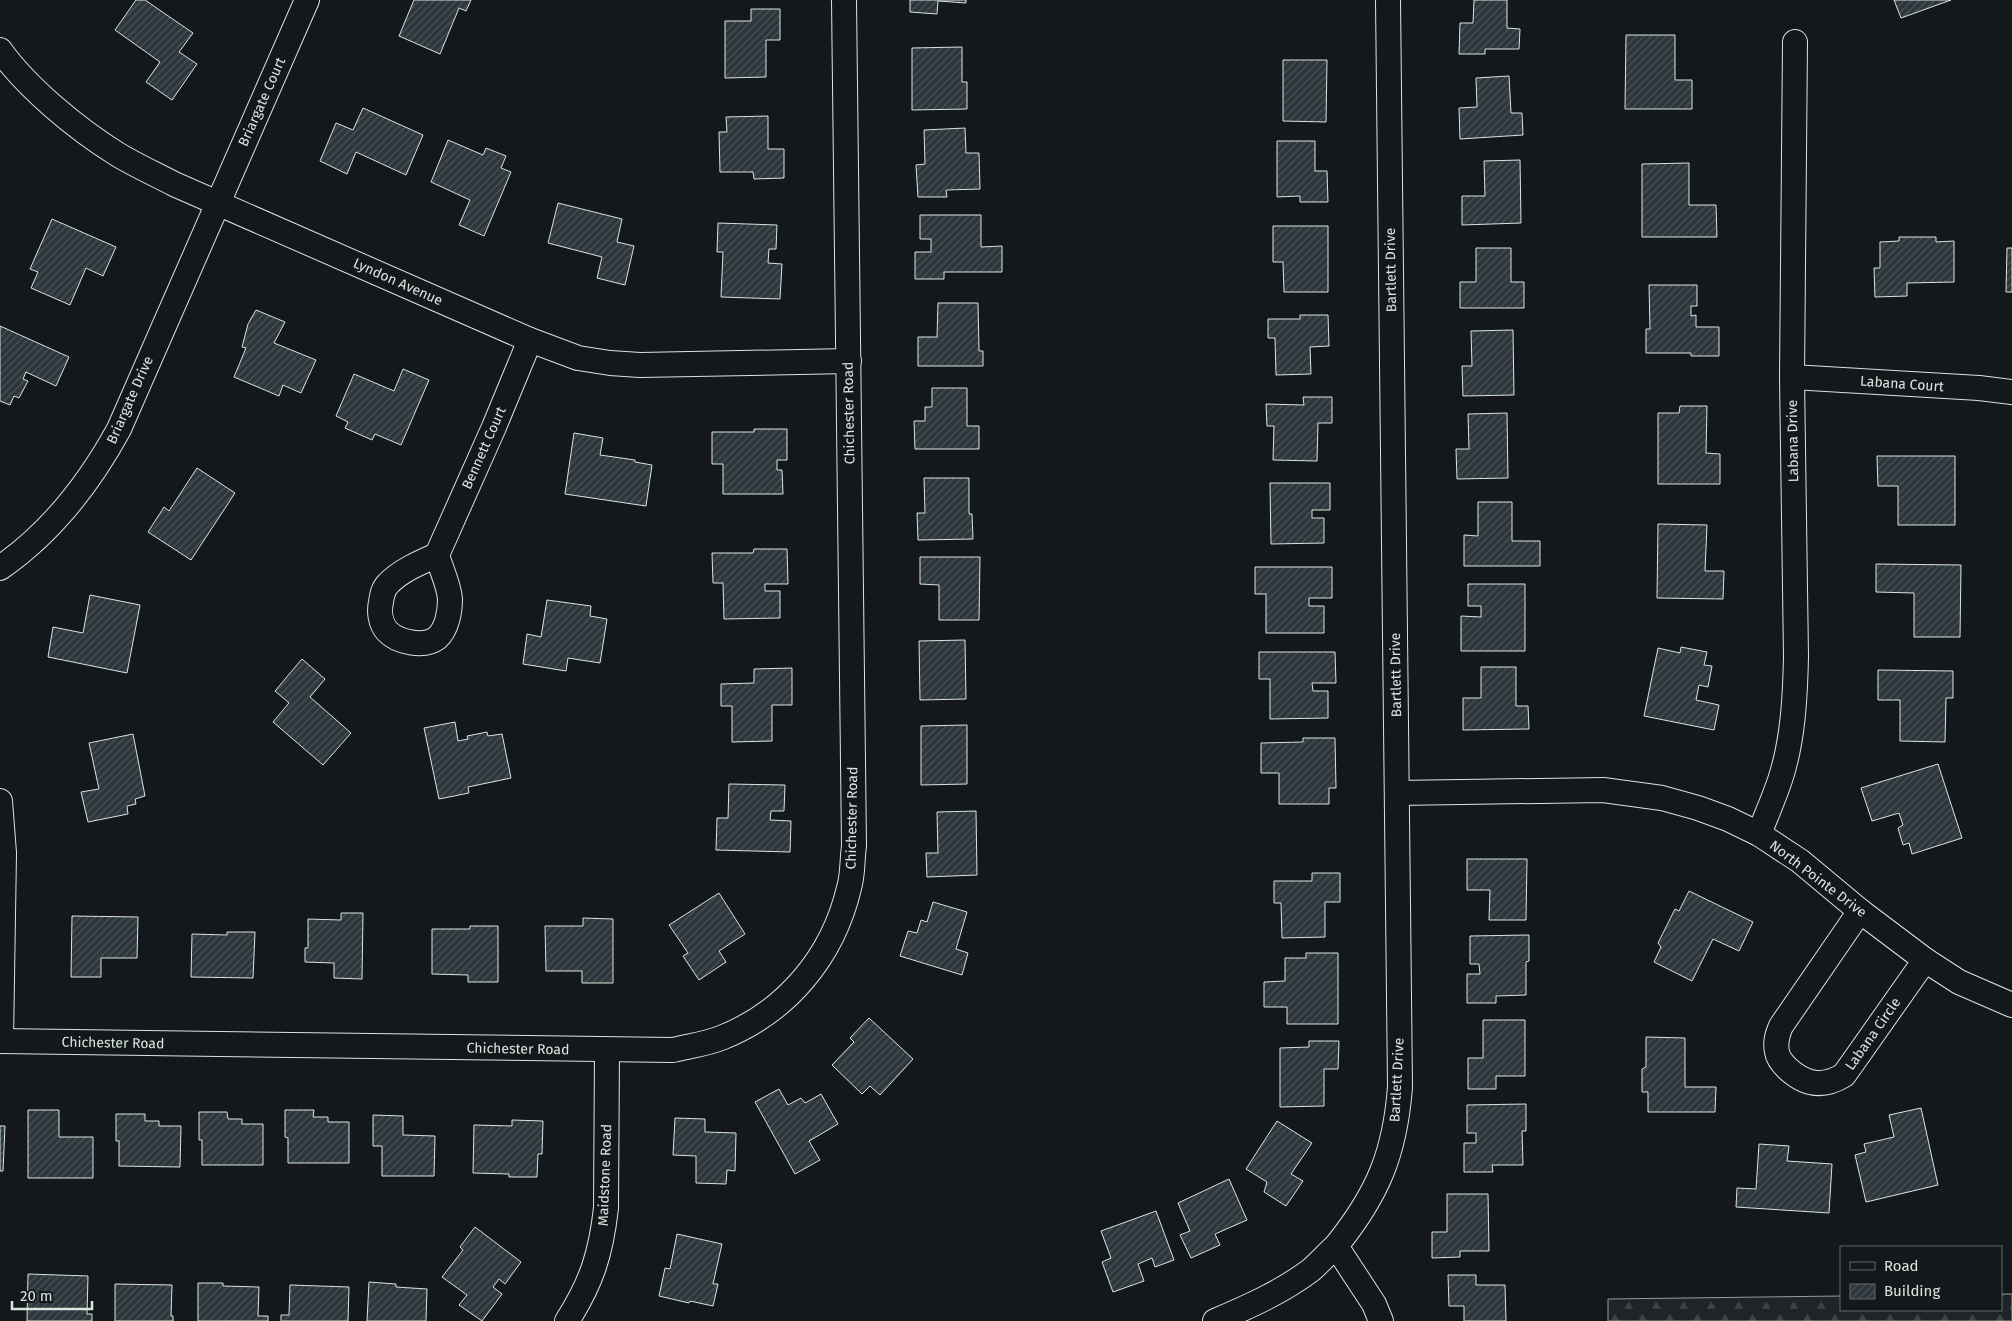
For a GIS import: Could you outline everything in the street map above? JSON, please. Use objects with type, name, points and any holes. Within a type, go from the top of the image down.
[{"type":"street","name":"Briargate Court","points":[[217,203],[306,0]]},
{"type":"street","name":"Chichester Road","points":[[0,1041],[673,1050],[720,1039],[749,1025],[776,1007],[805,979],[828,946],[841,916],[850,885],[854,846],[844,0]]},
{"type":"street","name":"Bartlett Drive","points":[[1215,1321],[1246,1308],[1287,1286],[1311,1269],[1336,1246],[1358,1218],[1379,1180],[1391,1147],[1398,1113],[1400,1087],[1388,0]]},
{"type":"street","name":"Labana Drive","points":[[1759,834],[1781,779],[1795,696],[1792,377],[1795,42]]},
{"type":"street","name":"Lyndon Avenue","points":[[0,50],[12,66],[90,136],[118,154],[174,184],[530,340],[578,358],[640,365],[849,361]]},
{"type":"street","name":"Briargate Drive","points":[[0,568],[20,554],[60,517],[104,457],[119,429],[217,203]]},
{"type":"street","name":"Bennett Court","points":[[437,555],[530,340]]},
{"type":"street","name":"Labana Court","points":[[1792,377],[1979,388],[2012,392]]},
{"type":"street","name":"North Pointe Drive","points":[[1397,793],[1603,790],[1662,798],[1698,808],[1759,834],[1800,861],[1860,911],[1925,960],[1959,982],[2012,1005]]},
{"type":"street","points":[[0,801],[4,853],[0,1041]]},
{"type":"street","name":"Labana Circle","points":[[1860,911],[1776,1038],[1777,1054],[1792,1073],[1806,1082],[1819,1084],[1833,1082],[1844,1075],[1925,960]]},
{"type":"street","name":"Maidstone Road","points":[[567,1321],[583,1296],[592,1273],[603,1233],[606,1208],[607,1050]]},
{"type":"street","points":[[1336,1246],[1374,1304],[1381,1321]]},
{"type":"green space","points":[[2002,1294],[2012,1294],[2012,1321],[1608,1321],[1608,1299],[1840,1296],[1840,1311],[2002,1311]]},
{"type":"building","points":[[136,0],[145,0],[193,33],[179,52],[197,64],[172,100],[146,82],[160,62],[115,30]]},
{"type":"building","points":[[414,0],[471,0],[466,11],[459,8],[440,54],[399,36]]},
{"type":"building","points":[[910,0],[966,0],[966,3],[938,1],[937,14],[910,12]]},
{"type":"building","points":[[1474,0],[1507,0],[1507,28],[1520,29],[1519,49],[1485,49],[1485,54],[1459,54],[1460,23],[1473,23]]},
{"type":"building","points":[[1894,0],[1951,0],[1901,18]]},
{"type":"building","points":[[751,9],[780,9],[780,40],[766,40],[766,77],[725,78],[725,21],[751,21]]},
{"type":"building","points":[[1626,35],[1675,35],[1675,80],[1692,80],[1692,109],[1625,109]]},
{"type":"building","points":[[962,47],[962,82],[967,82],[967,109],[912,110],[912,48]]},
{"type":"building","points":[[1283,60],[1327,60],[1326,122],[1283,121]]},
{"type":"building","points":[[1509,76],[1511,113],[1522,113],[1523,135],[1460,139],[1459,108],[1477,107],[1476,78]]},
{"type":"building","points":[[363,108],[423,135],[406,175],[356,152],[347,174],[320,161],[336,123],[353,130]]},
{"type":"building","points":[[768,116],[768,149],[784,149],[784,178],[754,179],[753,172],[720,172],[719,132],[727,132],[726,117]]},
{"type":"building","points":[[965,128],[966,153],[979,153],[980,189],[946,190],[947,197],[918,197],[916,165],[925,164],[924,130]]},
{"type":"building","points":[[448,140],[483,155],[486,148],[506,156],[501,168],[511,172],[484,236],[459,225],[470,200],[431,182]]},
{"type":"building","points":[[1277,141],[1315,141],[1315,171],[1327,171],[1328,202],[1300,202],[1300,196],[1277,197]]},
{"type":"building","points":[[1520,160],[1521,223],[1462,225],[1462,196],[1485,196],[1484,161]]},
{"type":"building","points":[[1689,163],[1689,205],[1716,205],[1717,237],[1642,237],[1642,164]]},
{"type":"building","points":[[558,203],[622,219],[617,242],[634,246],[625,285],[597,278],[602,257],[548,243]]},
{"type":"building","points":[[920,215],[981,215],[981,247],[1002,246],[1002,272],[944,272],[944,279],[915,279],[915,252],[931,252],[931,239],[920,239]]},
{"type":"building","points":[[52,219],[116,247],[103,276],[86,268],[70,305],[31,288],[38,272],[30,269]]},
{"type":"building","points":[[718,223],[777,225],[776,249],[769,249],[768,263],[782,264],[780,299],[721,297],[723,252],[717,252]]},
{"type":"building","points":[[1273,226],[1328,226],[1328,292],[1284,292],[1283,262],[1273,262]]},
{"type":"building","points":[[1899,237],[1936,237],[1936,242],[1954,241],[1954,282],[1907,283],[1907,296],[1875,297],[1874,268],[1880,268],[1880,242],[1899,241]]},
{"type":"building","points":[[1476,248],[1511,248],[1511,282],[1524,282],[1524,308],[1460,308],[1460,282],[1476,282]]},
{"type":"building","points":[[2007,248],[2012,248],[2012,292],[2006,292]]},
{"type":"building","points":[[1649,285],[1697,285],[1697,306],[1691,306],[1691,316],[1696,315],[1696,327],[1719,327],[1719,356],[1691,356],[1691,353],[1646,353],[1646,329],[1650,329]]},
{"type":"building","points":[[938,303],[978,303],[979,351],[983,351],[983,366],[918,366],[918,337],[937,337]]},
{"type":"building","points":[[256,310],[285,322],[274,343],[316,360],[301,393],[283,385],[279,396],[234,377],[246,348],[242,347],[248,324]]},
{"type":"building","points":[[1300,315],[1328,315],[1329,346],[1310,347],[1311,374],[1276,375],[1275,338],[1268,338],[1268,319],[1300,319]]},
{"type":"building","points":[[0,326],[69,357],[56,386],[26,372],[23,379],[28,381],[19,398],[14,396],[10,405],[0,401]]},
{"type":"building","points":[[1513,330],[1514,395],[1463,396],[1462,366],[1472,366],[1471,331]]},
{"type":"building","points":[[403,369],[429,380],[401,445],[375,434],[372,440],[345,428],[348,422],[336,416],[354,374],[394,391]]},
{"type":"building","points":[[932,388],[967,388],[967,426],[979,426],[979,449],[915,449],[914,421],[925,421],[925,407],[932,407]]},
{"type":"building","points":[[1303,397],[1332,397],[1332,423],[1318,423],[1317,461],[1273,460],[1274,426],[1267,426],[1266,404],[1304,405]]},
{"type":"building","points":[[1680,406],[1707,406],[1706,453],[1720,454],[1720,484],[1658,484],[1658,413],[1679,413]]},
{"type":"building","points":[[1507,413],[1508,478],[1457,479],[1456,449],[1469,449],[1468,414]]},
{"type":"building","points":[[754,429],[787,429],[787,460],[777,460],[777,470],[782,470],[783,494],[723,494],[723,464],[712,464],[712,432],[754,432]]},
{"type":"building","points":[[574,433],[603,438],[600,455],[635,460],[635,462],[652,465],[646,506],[565,494]]},
{"type":"building","points":[[1877,456],[1955,456],[1955,525],[1898,525],[1898,486],[1878,486]]},
{"type":"building","points":[[197,468],[235,493],[191,560],[148,532],[164,507],[169,511]]},
{"type":"building","points":[[924,478],[969,478],[969,514],[972,514],[973,539],[918,540],[917,513],[925,513]]},
{"type":"building","points":[[1270,483],[1330,483],[1330,510],[1312,510],[1312,518],[1324,518],[1324,543],[1271,544]]},
{"type":"building","points":[[1478,502],[1512,502],[1512,541],[1540,541],[1540,566],[1464,566],[1464,535],[1478,536]]},
{"type":"building","points":[[1658,524],[1707,525],[1705,571],[1724,571],[1723,599],[1657,598]]},
{"type":"building","points":[[754,549],[787,549],[788,584],[765,584],[765,591],[780,591],[780,618],[724,619],[723,583],[713,583],[712,553],[753,553]]},
{"type":"building","points":[[920,557],[980,557],[979,620],[939,620],[939,585],[920,584]]},
{"type":"building","points":[[1876,564],[1961,565],[1960,637],[1914,637],[1914,593],[1876,592]]},
{"type":"building","points":[[1255,567],[1332,567],[1332,598],[1309,598],[1309,606],[1324,606],[1324,633],[1266,633],[1266,594],[1255,594]]},
{"type":"building","points":[[1468,584],[1525,584],[1525,651],[1461,651],[1461,616],[1481,617],[1481,606],[1468,606]]},
{"type":"building","points":[[90,595],[140,605],[127,673],[48,657],[53,627],[83,633]]},
{"type":"building","points":[[547,600],[591,606],[590,616],[607,619],[600,663],[568,658],[566,671],[523,664],[527,634],[541,637]]},
{"type":"building","points":[[965,640],[966,699],[920,700],[919,641]]},
{"type":"building","points":[[1681,647],[1707,652],[1704,665],[1712,666],[1708,687],[1699,685],[1696,700],[1719,705],[1714,730],[1644,716],[1658,648],[1680,653]]},
{"type":"building","points":[[1259,652],[1335,652],[1336,683],[1312,683],[1313,691],[1328,691],[1328,718],[1270,719],[1270,679],[1259,679]]},
{"type":"building","points":[[302,659],[325,679],[310,697],[351,733],[323,765],[273,722],[289,703],[275,691]]},
{"type":"building","points":[[1481,667],[1516,667],[1516,706],[1528,706],[1529,729],[1463,730],[1463,698],[1481,698]]},
{"type":"building","points":[[792,668],[792,705],[772,705],[772,741],[732,742],[732,706],[721,706],[721,684],[754,683],[754,669]]},
{"type":"building","points":[[1878,670],[1953,671],[1953,698],[1946,698],[1945,742],[1900,741],[1900,700],[1878,700]]},
{"type":"building","points":[[455,722],[458,741],[468,739],[467,736],[487,732],[488,736],[502,734],[511,778],[468,787],[469,793],[439,799],[424,728]]},
{"type":"building","points":[[967,725],[967,784],[921,785],[921,726]]},
{"type":"building","points":[[133,734],[145,796],[135,799],[136,804],[127,806],[128,814],[88,822],[81,792],[99,789],[89,743]]},
{"type":"building","points":[[1303,738],[1335,738],[1336,788],[1329,788],[1329,804],[1279,804],[1279,773],[1261,773],[1261,743],[1303,742]]},
{"type":"building","points":[[1938,764],[1962,838],[1912,854],[1909,843],[1903,845],[1898,828],[1903,825],[1899,813],[1872,821],[1861,788]]},
{"type":"building","points":[[729,784],[785,785],[784,811],[771,811],[770,820],[791,821],[790,852],[716,850],[717,818],[728,818]]},
{"type":"building","points":[[976,811],[977,875],[927,877],[926,853],[938,853],[937,812]]},
{"type":"building","points":[[1467,859],[1527,859],[1526,920],[1489,920],[1490,890],[1467,890]]},
{"type":"building","points":[[1312,873],[1340,873],[1340,902],[1325,902],[1325,937],[1282,938],[1281,903],[1274,903],[1274,881],[1312,881]]},
{"type":"building","points":[[1689,891],[1753,922],[1739,951],[1713,939],[1692,981],[1654,962],[1661,947],[1658,943],[1675,909],[1679,911]]},
{"type":"building","points":[[719,893],[745,934],[719,951],[726,962],[699,980],[683,956],[688,953],[669,925]]},
{"type":"building","points":[[933,902],[967,912],[956,949],[968,953],[962,975],[900,956],[908,931],[917,933],[921,920],[927,922]]},
{"type":"building","points":[[341,913],[363,913],[362,979],[334,978],[334,963],[305,962],[305,948],[308,948],[308,919],[341,920]]},
{"type":"building","points":[[72,916],[138,917],[137,958],[101,958],[101,977],[71,977]]},
{"type":"building","points":[[583,918],[613,919],[613,983],[582,983],[582,971],[546,971],[545,926],[583,926]]},
{"type":"building","points":[[470,926],[498,926],[498,982],[468,982],[468,975],[432,974],[432,929],[470,929]]},
{"type":"building","points":[[227,932],[255,932],[253,978],[191,977],[192,934],[227,935]]},
{"type":"building","points":[[1529,935],[1529,961],[1526,962],[1526,995],[1496,996],[1496,1003],[1467,1003],[1467,974],[1480,974],[1479,964],[1470,964],[1470,936]]},
{"type":"building","points":[[1306,953],[1338,953],[1338,1024],[1287,1024],[1287,1007],[1264,1007],[1264,982],[1285,981],[1285,958],[1306,958]]},
{"type":"building","points":[[869,1018],[913,1059],[880,1095],[870,1086],[862,1094],[832,1065],[854,1042],[850,1038]]},
{"type":"building","points":[[1483,1020],[1525,1020],[1525,1076],[1496,1076],[1496,1089],[1468,1089],[1468,1058],[1483,1058]]},
{"type":"building","points":[[1646,1037],[1685,1038],[1685,1087],[1716,1087],[1715,1112],[1648,1112],[1648,1092],[1642,1092],[1642,1069],[1646,1067]]},
{"type":"building","points":[[1309,1041],[1339,1041],[1338,1069],[1324,1069],[1324,1106],[1280,1107],[1280,1048],[1309,1047]]},
{"type":"building","points":[[779,1089],[788,1105],[801,1098],[805,1103],[821,1094],[838,1124],[809,1141],[820,1160],[795,1174],[755,1102]]},
{"type":"building","points":[[1526,1104],[1526,1131],[1522,1131],[1523,1165],[1492,1165],[1493,1172],[1464,1172],[1464,1143],[1476,1143],[1476,1133],[1467,1133],[1467,1105]]},
{"type":"building","points":[[1921,1108],[1938,1185],[1866,1202],[1855,1155],[1866,1152],[1864,1144],[1894,1137],[1889,1115]]},
{"type":"building","points":[[28,1110],[59,1110],[59,1137],[93,1137],[93,1178],[28,1178]]},
{"type":"building","points":[[285,1110],[314,1110],[313,1117],[328,1117],[328,1122],[349,1122],[349,1163],[288,1163],[288,1138],[285,1137]]},
{"type":"building","points":[[199,1112],[227,1112],[228,1119],[242,1119],[242,1124],[263,1124],[263,1165],[202,1165],[202,1140],[199,1140]]},
{"type":"building","points":[[116,1114],[145,1114],[145,1121],[159,1121],[159,1126],[181,1126],[180,1167],[119,1166],[119,1141],[116,1141]]},
{"type":"building","points":[[373,1115],[403,1116],[403,1135],[435,1136],[434,1176],[382,1176],[382,1146],[373,1146]]},
{"type":"building","points":[[675,1118],[705,1119],[705,1132],[736,1133],[735,1171],[727,1170],[726,1184],[696,1183],[696,1156],[673,1155]]},
{"type":"building","points":[[512,1120],[543,1121],[542,1154],[538,1154],[537,1177],[509,1177],[509,1174],[473,1173],[474,1125],[512,1126]]},
{"type":"building","points":[[1277,1121],[1312,1143],[1291,1174],[1303,1181],[1286,1206],[1264,1192],[1267,1182],[1246,1169]]},
{"type":"building","points":[[0,1126],[5,1126],[3,1171],[0,1171]]},
{"type":"building","points":[[1759,1144],[1789,1146],[1787,1161],[1832,1164],[1829,1213],[1736,1207],[1737,1188],[1756,1189]]},
{"type":"building","points":[[1229,1179],[1247,1220],[1215,1234],[1220,1245],[1191,1258],[1180,1235],[1190,1231],[1178,1203]]},
{"type":"building","points":[[1447,1194],[1488,1194],[1489,1251],[1460,1251],[1460,1257],[1432,1258],[1432,1232],[1447,1232]]},
{"type":"building","points":[[1156,1211],[1174,1260],[1155,1267],[1152,1258],[1138,1264],[1144,1281],[1113,1292],[1102,1262],[1111,1258],[1101,1231]]},
{"type":"building","points":[[475,1227],[521,1262],[505,1284],[499,1279],[493,1287],[502,1294],[482,1321],[459,1305],[467,1295],[442,1277],[463,1250],[460,1247]]},
{"type":"building","points":[[677,1234],[722,1244],[713,1284],[718,1284],[713,1306],[659,1296],[665,1268],[670,1269]]},
{"type":"building","points":[[28,1274],[88,1276],[87,1314],[92,1314],[92,1321],[27,1321]]},
{"type":"building","points":[[1448,1275],[1476,1275],[1476,1285],[1505,1285],[1506,1321],[1464,1321],[1464,1306],[1449,1306]]},
{"type":"building","points":[[369,1282],[396,1284],[396,1287],[427,1289],[426,1321],[367,1321]]},
{"type":"building","points":[[198,1283],[223,1283],[223,1286],[259,1287],[258,1316],[268,1316],[268,1321],[198,1321]]},
{"type":"building","points":[[115,1284],[172,1285],[171,1316],[173,1316],[173,1321],[115,1321]]},
{"type":"building","points":[[290,1285],[349,1287],[348,1321],[281,1321],[281,1315],[289,1315]]}]
